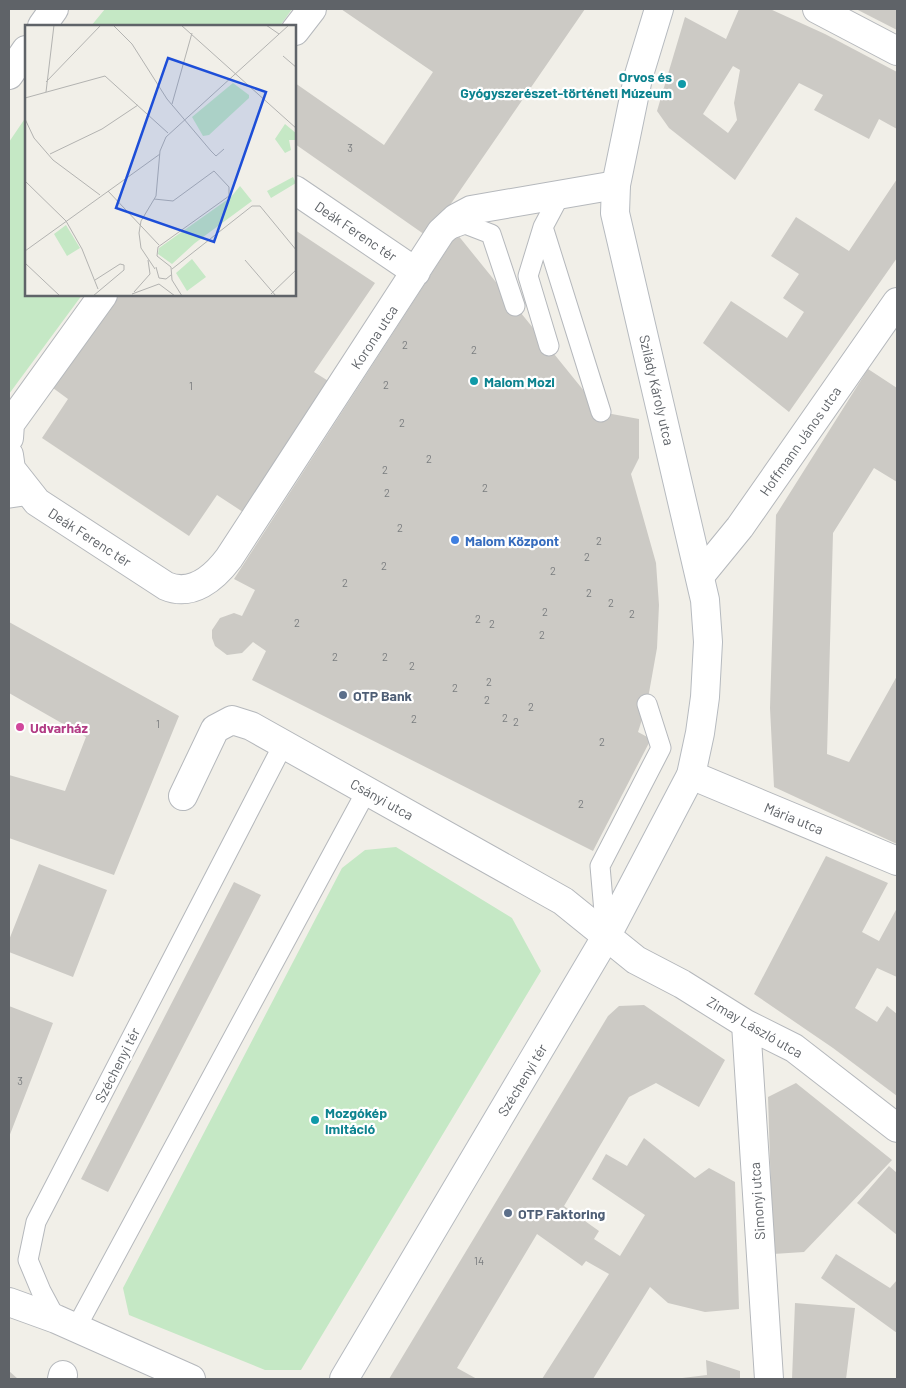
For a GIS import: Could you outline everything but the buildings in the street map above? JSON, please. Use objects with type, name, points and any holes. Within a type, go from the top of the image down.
[{"type":"street","points":[[43,25],[54,9]]},
{"type":"street","points":[[296,31],[312,9]]},
{"type":"street","name":"Szilády Károly utca","points":[[659,9],[638,78],[616,185],[615,213],[705,600],[708,642],[706,688],[700,733],[690,775]]},
{"type":"street","points":[[817,9],[897,51]]},
{"type":"street","points":[[9,75],[25,51]]},
{"type":"street","name":"Korona utca","points":[[194,587],[212,577],[228,558],[441,232],[456,218],[471,210],[616,185]]},
{"type":"street","name":"Deák Ferenc tér","points":[[296,191],[416,272]]},
{"type":"street","points":[[9,438],[10,424],[102,296]]},
{"type":"street","name":"Hoffmann János utca","points":[[700,576],[740,527],[897,302]]},
{"type":"street","name":"Deák Ferenc tér","points":[[9,454],[19,497],[37,502],[166,586],[184,590],[194,587]]},
{"type":"street","name":"Csányi utca","points":[[182,796],[215,729],[232,720],[251,726],[563,901],[606,937]]},
{"type":"street","name":"Mária utca","points":[[690,775],[897,861]]},
{"type":"street","name":"Széchenyi tér","points":[[344,1379],[606,937],[690,775]]},
{"type":"street","name":"Zimay László utca","points":[[606,937],[636,960],[682,984],[746,1024],[794,1048],[897,1128]]},
{"type":"street","name":"Simonyi utca","points":[[746,1024],[768,1379]]},
{"type":"street","points":[[9,1302],[66,1324],[191,1379]]},
{"type":"lane","points":[[549,346],[528,276],[544,227],[560,195]]},
{"type":"lane","points":[[441,232],[465,224],[491,234],[514,306]]},
{"type":"lane","points":[[544,227],[601,412]]},
{"type":"lane","points":[[606,937],[600,866],[661,748],[647,704]]},
{"type":"lane","name":"Széchenyi tér","points":[[66,1324],[41,1291],[28,1260],[36,1222],[284,744]]},
{"type":"lane","points":[[66,1324],[367,790]]},
{"type":"green space","points":[[105,9],[292,9],[281,25],[92,25]]},
{"type":"green space","points":[[25,118],[25,296],[81,296],[9,394],[9,142]]},
{"type":"green space","points":[[396,847],[512,918],[541,971],[301,1370],[265,1370],[129,1315],[123,1288],[342,868],[365,850]]},
{"type":"place","name":"Orvos és Gyógyszerészet-történeti Múzeum","points":[[682,84]]},
{"type":"place","name":"Malom Mozi","points":[[474,381]]},
{"type":"place","name":"Malom Központ","points":[[455,540]]},
{"type":"place","name":"OTP Bank","points":[[343,695]]},
{"type":"place","name":"Udvarház","points":[[20,727]]},
{"type":"place","name":"Mozgókép imitáció","points":[[315,1120]]},
{"type":"place","name":"OTP Faktoring","points":[[508,1213]]}]
